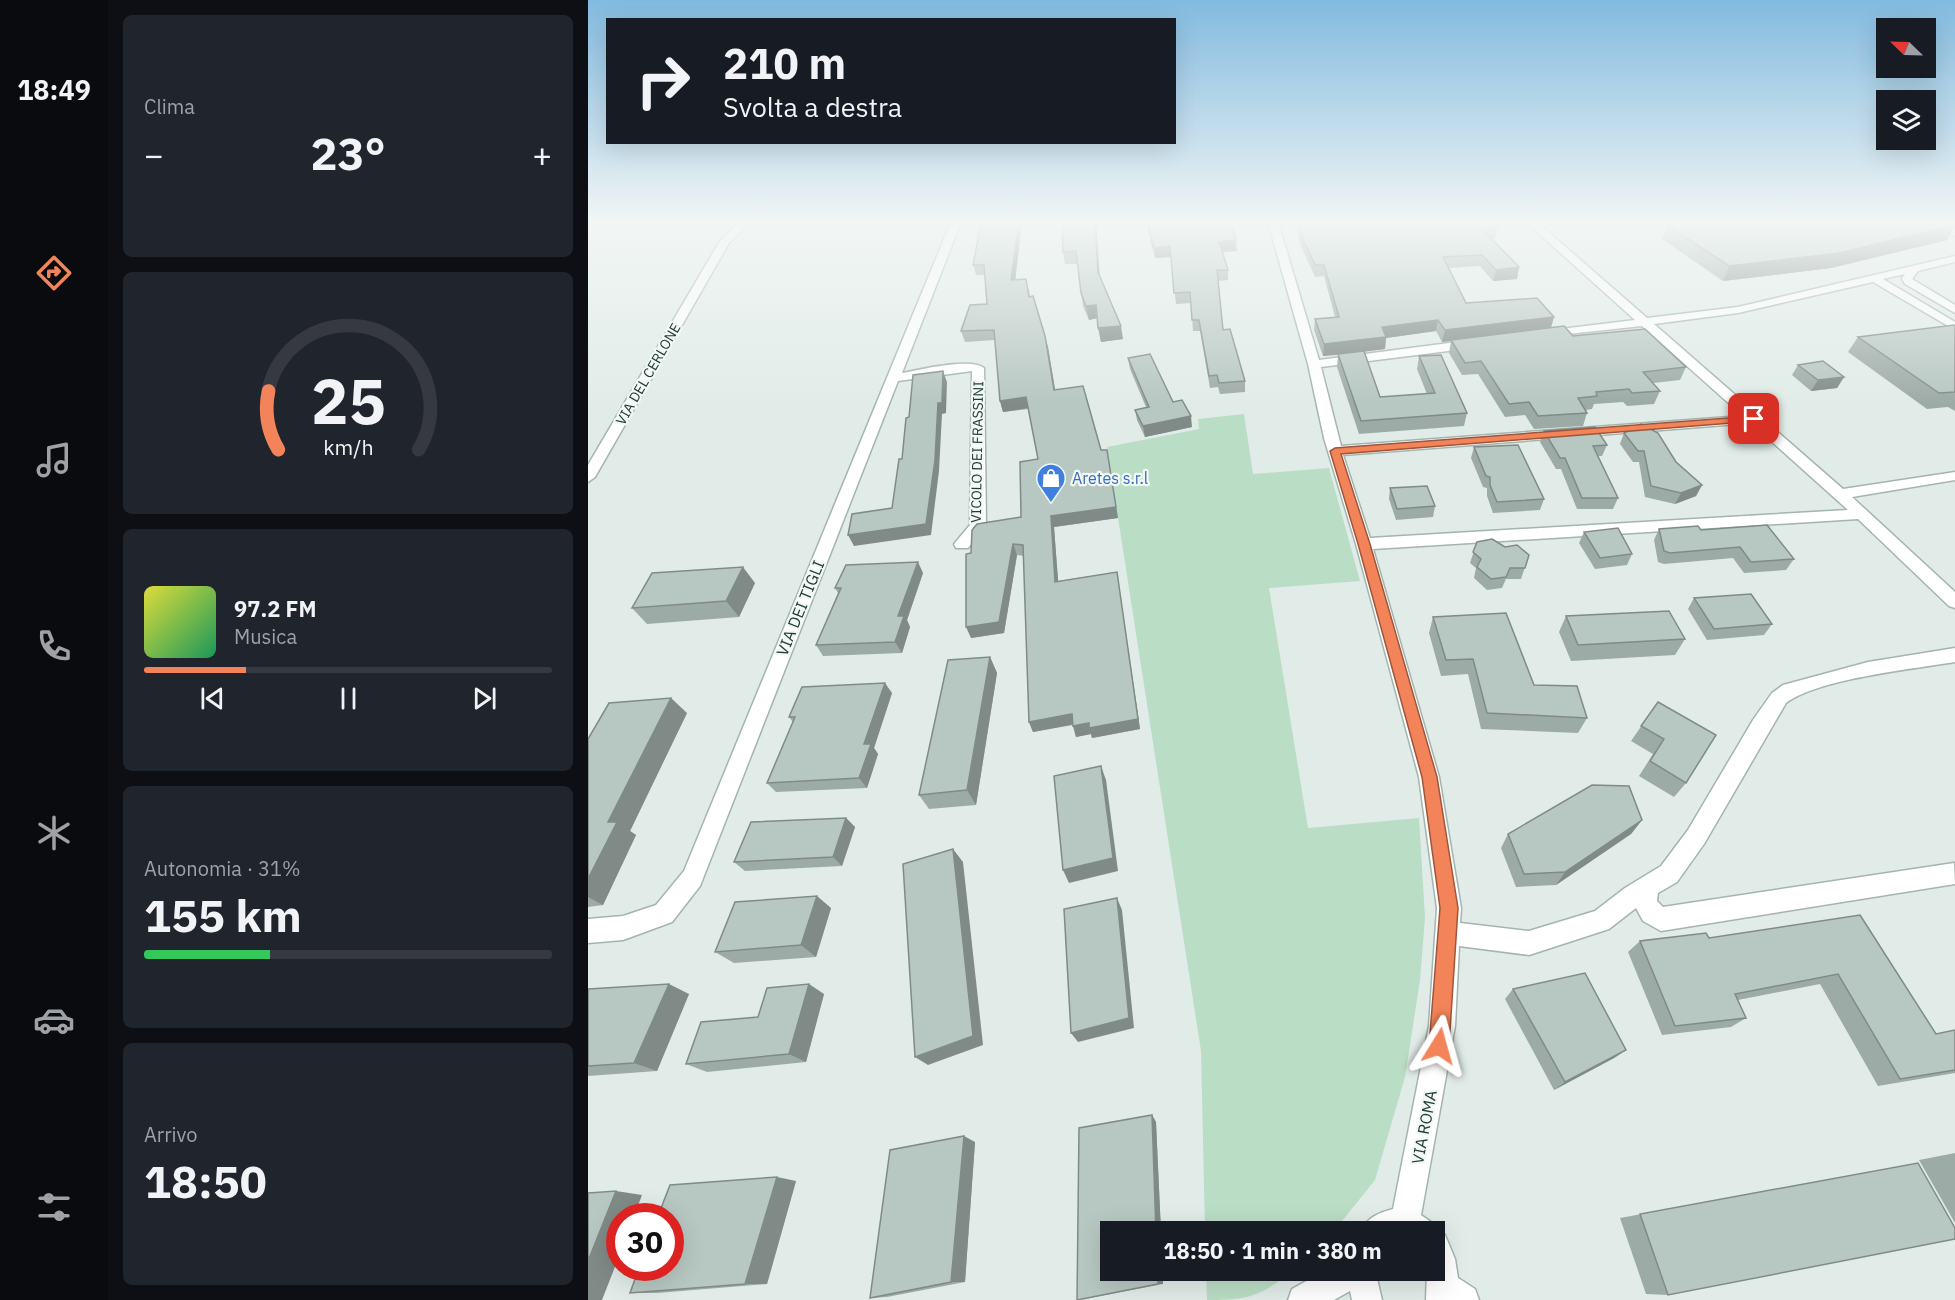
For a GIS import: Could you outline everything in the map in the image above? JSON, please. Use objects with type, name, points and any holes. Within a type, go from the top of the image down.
[{"type":"street","name":"VIA DEL CERLONE","points":[[588,477],[701,283]]},
{"type":"street","name":"VIA DEI TIGLI","points":[[588,931],[623,928],[664,914],[692,878],[932,283]]},
{"type":"street","name":"VIA ROMA","points":[[1291,283],[1314,364],[1335,451],[1364,544],[1429,777],[1449,908],[1442,1026],[1414,1221]]},
{"type":"street","points":[[1598,283],[1862,514],[1955,602]]},
{"type":"street","points":[[1536,336],[1738,310],[1860,283]]},
{"type":"street","points":[[1882,283],[1955,327]]},
{"type":"street","points":[[1910,283],[1955,310]]},
{"type":"street","points":[[1314,364],[1489,342]]},
{"type":"street","name":"VICOLO DEI FRASSINI","points":[[893,378],[964,367],[978,368],[978,526],[962,544]]},
{"type":"street","points":[[1335,451],[1754,419]]},
{"type":"street","points":[[1839,494],[1955,476]]},
{"type":"street","points":[[1364,544],[1862,514]]},
{"type":"street","points":[[1448,932],[1478,938],[1529,943],[1601,921],[1669,874],[1696,837],[1760,726],[1779,698],[1790,690],[1868,669],[1955,655]]},
{"type":"street","points":[[1650,886],[1645,894],[1645,905],[1652,915],[1661,920],[1954,874]]},
{"type":"street","points":[[1445,1276],[1450,1296]]},
{"type":"street","points":[[1303,1300],[1338,1281]]},
{"type":"street","points":[[1362,1281],[1367,1300]]},
{"type":"green space","points":[[1244,414],[1253,474],[1329,468],[1360,581],[1269,588],[1308,828],[1419,818],[1425,918],[1420,980],[1405,1077],[1375,1180],[1342,1221],[1205,1221],[1201,1051],[1107,447],[1199,429],[1198,419]]},
{"type":"green space","points":[[1206,1281],[1279,1281],[1253,1295],[1233,1299],[1207,1300]]},
{"type":"building","points":[[985,283],[1027,283],[1029,297],[1033,296],[1045,336],[1054,390],[1083,386],[1101,450],[1107,450],[1116,507],[1051,516],[1055,582],[1117,572],[1138,719],[1089,728],[1089,723],[1073,726],[1072,714],[1029,722],[1023,545],[1013,544],[999,622],[966,627],[966,554],[971,553],[972,530],[977,524],[1021,517],[1020,462],[1038,459],[1026,397],[1000,401],[994,330],[961,331],[970,305],[987,304]]},
{"type":"building","points":[[1080,283],[1103,283],[1121,326],[1098,328],[1096,305],[1086,306]]},
{"type":"building","points":[[1173,283],[1218,283],[1223,330],[1230,329],[1245,381],[1219,383],[1217,375],[1209,376],[1199,320],[1192,320],[1190,292],[1174,293]]},
{"type":"building","points":[[1329,283],[1456,283],[1466,303],[1537,298],[1554,317],[1445,330],[1438,320],[1382,327],[1386,337],[1324,344],[1315,319],[1339,317]]},
{"type":"building","points":[[1954,325],[1955,392],[1939,393],[1858,337]]},
{"type":"building","points":[[1564,326],[1573,336],[1645,329],[1686,367],[1643,372],[1660,391],[1632,393],[1629,389],[1596,392],[1597,396],[1578,398],[1587,413],[1538,416],[1529,402],[1509,404],[1481,361],[1465,363],[1451,340]]},
{"type":"building","points":[[1364,351],[1380,397],[1435,393],[1419,356],[1441,355],[1467,413],[1361,421],[1338,354]]},
{"type":"building","points":[[1150,354],[1173,402],[1182,400],[1191,416],[1143,426],[1135,410],[1149,407],[1128,358]]},
{"type":"building","points":[[1823,361],[1844,377],[1818,380],[1798,365]]},
{"type":"building","points":[[943,371],[942,403],[938,403],[935,460],[926,524],[848,535],[852,514],[892,508],[899,459],[902,459],[906,418],[909,417],[913,375]]},
{"type":"building","points":[[1641,424],[1658,433],[1676,462],[1702,485],[1681,493],[1651,486],[1644,451],[1638,451],[1624,433]]},
{"type":"building","points":[[1595,427],[1607,445],[1593,446],[1618,498],[1582,498],[1565,458],[1560,458],[1544,431]]},
{"type":"building","points":[[1518,445],[1544,499],[1497,502],[1490,485],[1490,477],[1486,476],[1474,447]]},
{"type":"building","points":[[1427,486],[1435,506],[1397,509],[1390,488]]},
{"type":"building","points":[[1767,525],[1794,559],[1751,562],[1740,547],[1670,553],[1664,551],[1659,529],[1698,526],[1701,530]]},
{"type":"building","points":[[1618,528],[1632,554],[1600,558],[1584,532]]},
{"type":"building","points":[[1492,539],[1505,547],[1517,545],[1529,555],[1525,568],[1510,568],[1506,577],[1491,579],[1477,567],[1481,559],[1473,552],[1477,542]]},
{"type":"building","points":[[918,562],[898,616],[904,616],[895,642],[816,645],[841,588],[835,588],[846,565]]},
{"type":"building","points":[[743,567],[726,601],[632,608],[652,573]]},
{"type":"building","points":[[1751,594],[1772,624],[1714,629],[1694,598]]},
{"type":"building","points":[[1669,611],[1685,639],[1578,645],[1566,616]]},
{"type":"building","points":[[1506,613],[1534,685],[1577,686],[1587,718],[1487,713],[1473,659],[1446,660],[1433,617]]},
{"type":"building","points":[[990,657],[967,790],[919,795],[948,660]]},
{"type":"building","points":[[885,683],[864,744],[871,744],[859,778],[767,783],[795,717],[789,717],[802,687]]},
{"type":"building","points":[[671,698],[608,822],[617,822],[588,879],[588,739],[609,703]]},
{"type":"building","points":[[1658,702],[1716,735],[1686,783],[1650,761],[1664,739],[1641,726]]},
{"type":"building","points":[[1101,766],[1113,858],[1063,870],[1054,776]]},
{"type":"building","points":[[1592,785],[1629,786],[1642,820],[1565,872],[1524,874],[1508,834]]},
{"type":"building","points":[[846,818],[833,857],[734,862],[751,822]]},
{"type":"building","points":[[953,849],[973,1036],[915,1057],[903,864]]},
{"type":"building","points":[[817,896],[801,945],[715,952],[735,902]]},
{"type":"building","points":[[1117,898],[1129,1018],[1071,1033],[1064,909]]},
{"type":"building","points":[[1860,915],[1936,1034],[1955,1030],[1955,1070],[1900,1079],[1838,974],[1735,994],[1746,1018],[1675,1026],[1640,941],[1706,933],[1709,938]]},
{"type":"building","points":[[1585,973],[1626,1050],[1565,1082],[1513,989]]},
{"type":"building","points":[[669,984],[634,1063],[588,1066],[588,989]]},
{"type":"building","points":[[809,984],[789,1054],[686,1064],[701,1022],[758,1017],[767,988]]},
{"type":"building","points":[[1152,1115],[1156,1221],[1100,1221],[1100,1281],[1158,1281],[1158,1284],[1077,1300],[1079,1128]]},
{"type":"building","points":[[964,1136],[951,1282],[870,1298],[890,1150]]},
{"type":"building","points":[[1918,1163],[1955,1228],[1955,1239],[1668,1295],[1640,1214]]},
{"type":"building","points":[[777,1177],[745,1284],[630,1293],[634,1281],[684,1281],[684,1203],[663,1203],[670,1185]]},
{"type":"building","points":[[616,1191],[611,1203],[606,1203],[606,1216],[588,1261],[588,1193]]},
{"type":"place","name":"Aretes s.r.l","points":[[1051,504]]},
{"type":"route","points":[[1439,1046],[1449,908],[1429,777],[1364,544],[1335,451],[1754,419]]}]
